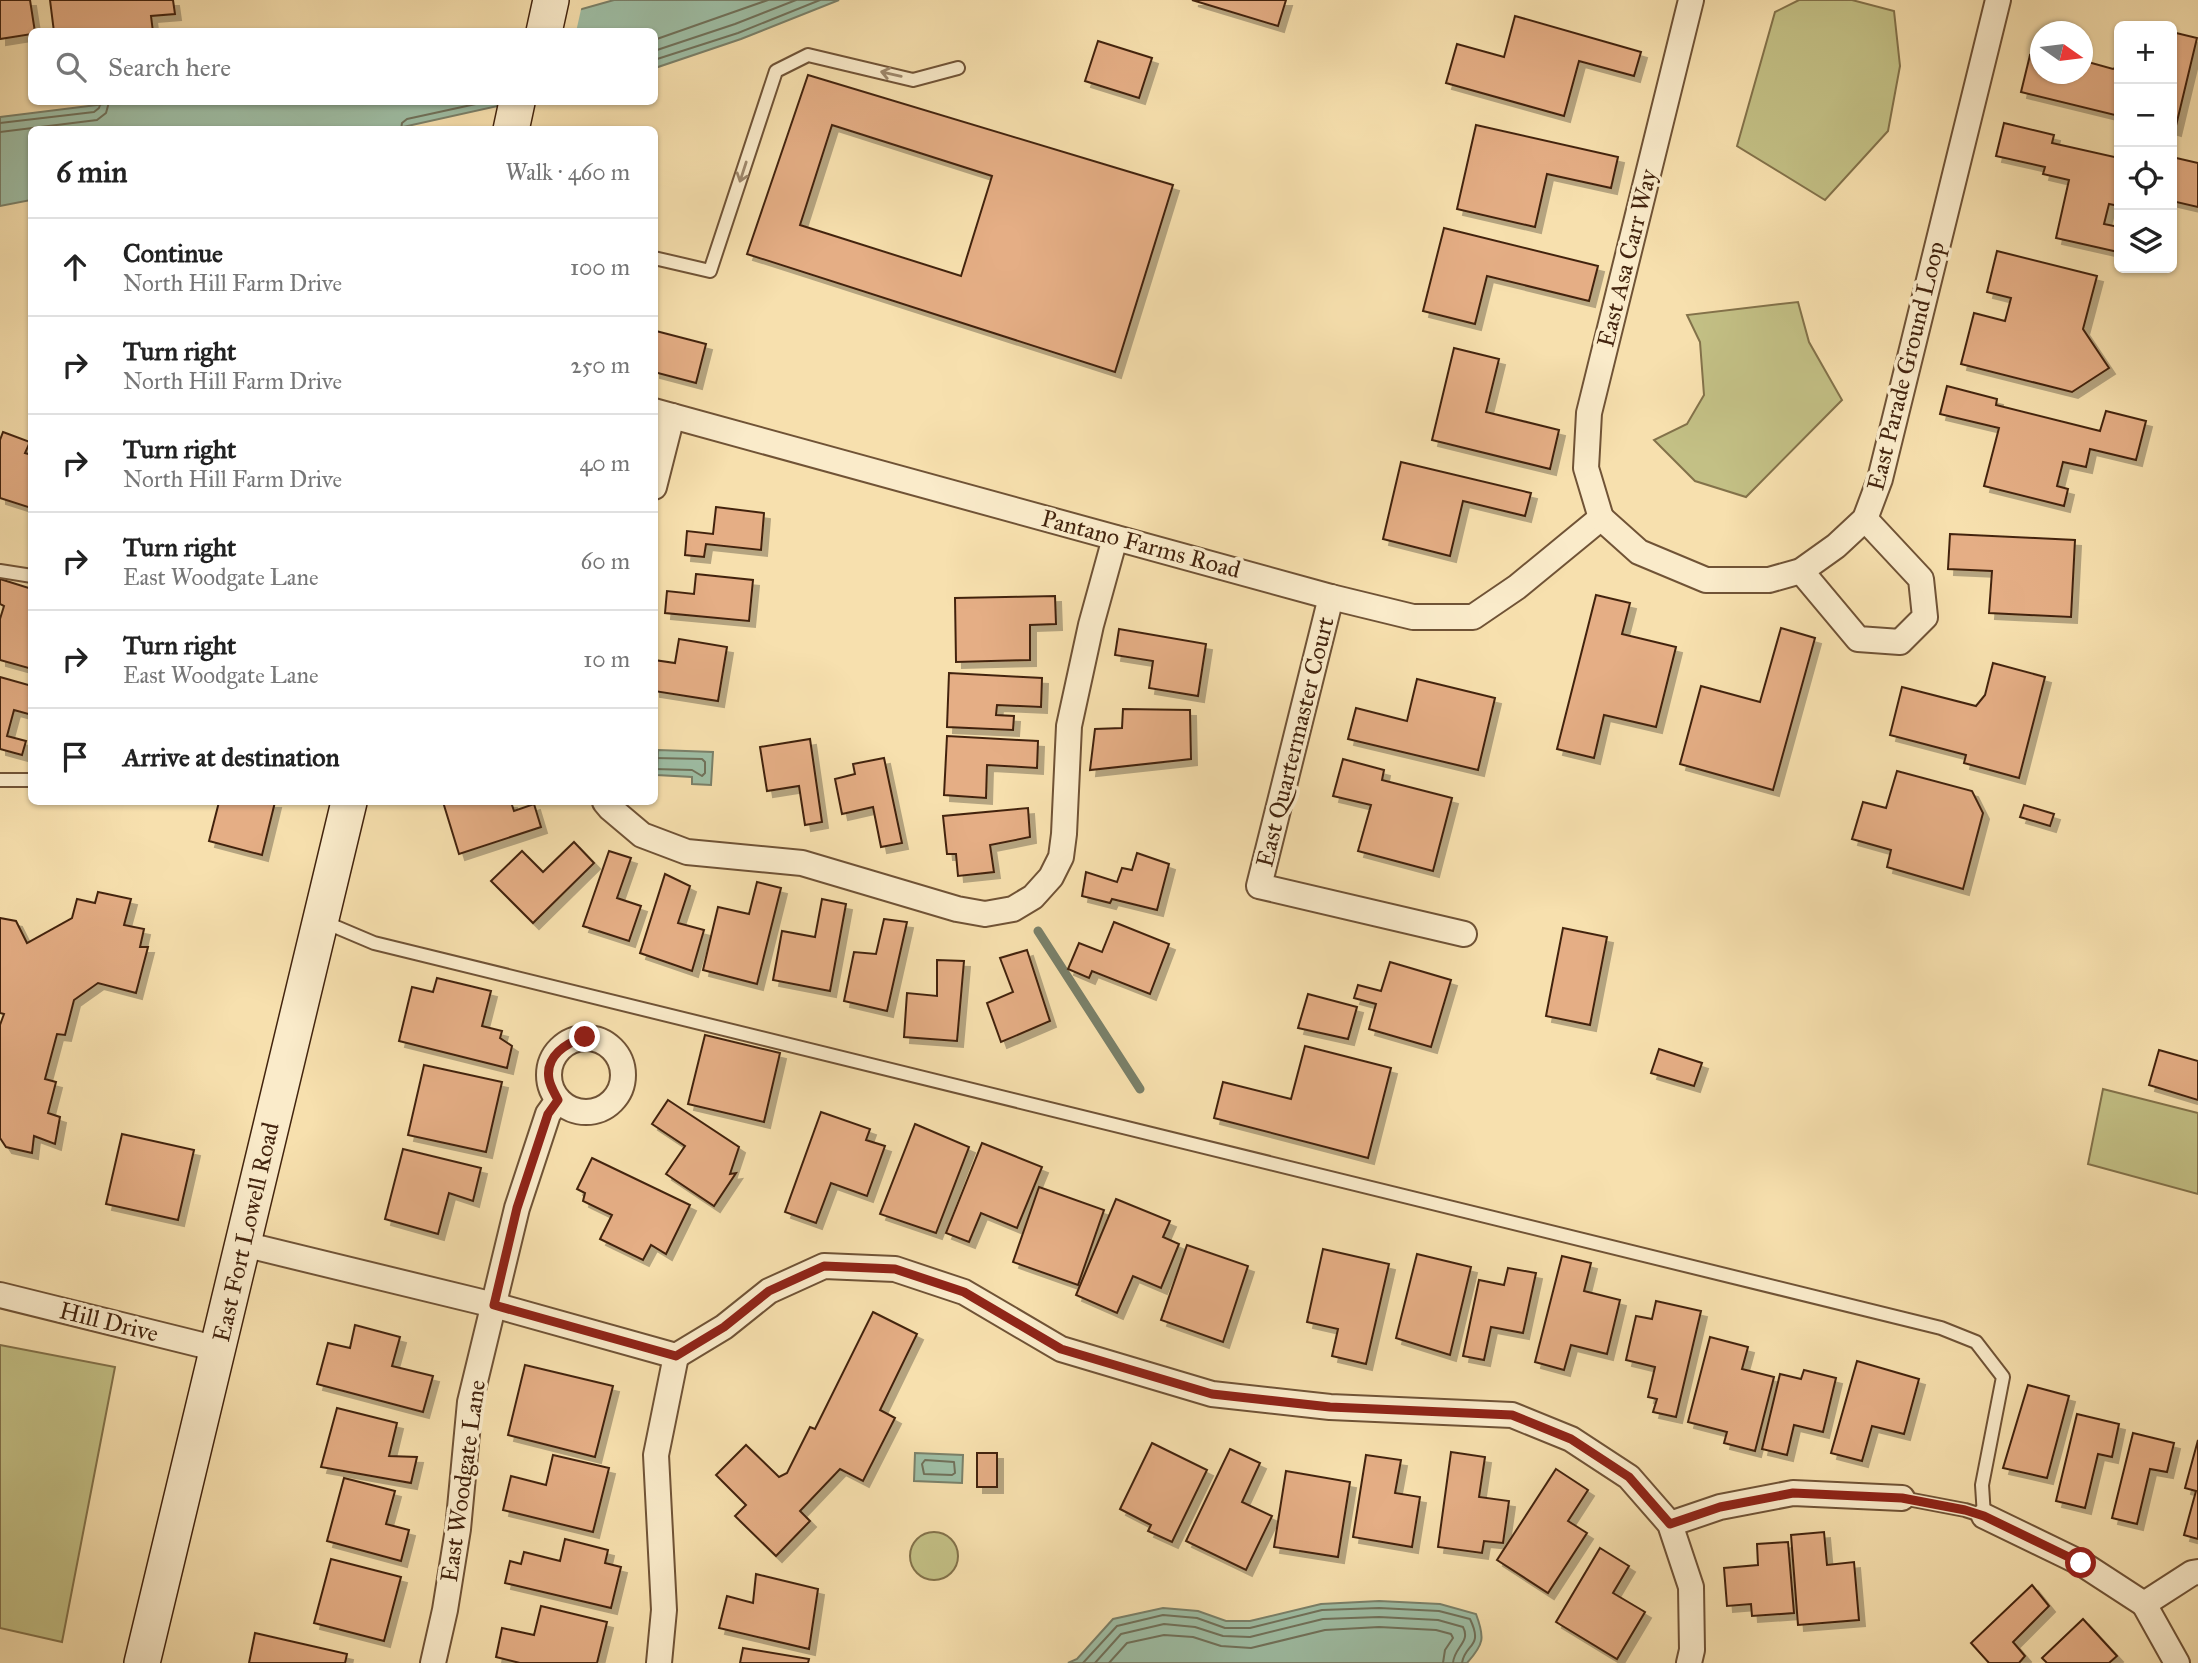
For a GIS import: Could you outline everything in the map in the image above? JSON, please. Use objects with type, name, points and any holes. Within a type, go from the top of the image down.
[{"type":"street","name":"East Asa Carr Way","points":[[1601,518],[1586,468],[1589,413],[1691,0]]},
{"type":"street","name":"East Parade Ground Loop","points":[[1601,518],[1639,552],[1706,579],[1769,580],[1801,571],[1865,519],[1880,479],[1998,0]]},
{"type":"street","points":[[512,126],[516,105]]},
{"type":"street","name":"Pantano Farms Road","points":[[663,414],[1331,597],[1413,617],[1473,617],[1517,587],[1601,518]]},
{"type":"street","points":[[658,454],[663,414]]},
{"type":"street","points":[[1801,571],[1858,639],[1900,642],[1925,617],[1921,579],[1865,519]]},
{"type":"street","points":[[608,805],[642,835],[687,852],[802,863],[985,915],[1013,909],[1033,897],[1051,877],[1061,856],[1069,726],[1091,625],[1115,538]]},
{"type":"street","name":"East Quartermaster Court","points":[[1331,597],[1259,886],[1464,934]]},
{"type":"street","name":"East Fort Lowell Road","points":[[142,1663],[348,805]]},
{"type":"street","name":"East Woodgate Lane","points":[[433,1663],[458,1529],[470,1402],[517,1208],[548,1114],[558,1100]]},
{"type":"street","points":[[243,1244],[494,1305],[676,1356],[724,1327],[769,1291],[824,1266],[895,1269],[964,1292],[1061,1349],[1212,1394],[1330,1407],[1512,1415],[1571,1439],[1629,1477],[1670,1524],[1690,1587],[1692,1650],[1689,1663]]},
{"type":"street","name":"Hill Drive","points":[[0,1295],[218,1349]]},
{"type":"street","points":[[659,1663],[664,1610],[656,1455],[676,1356]]},
{"type":"street","points":[[1670,1524],[1720,1507],[1793,1493],[1902,1498]]},
{"type":"street","points":[[1984,1516],[2081,1563],[2144,1604],[2177,1663]]},
{"type":"street","points":[[2144,1604],[2192,1573],[2198,1572]]},
{"type":"lane","points":[[658,259],[710,271],[776,71],[808,55],[913,80],[958,68]]},
{"type":"lane","points":[[0,570],[28,575]]},
{"type":"lane","points":[[0,780],[28,780]]},
{"type":"lane","points":[[320,920],[374,943],[1941,1328],[1976,1342],[2003,1377],[1982,1485],[1984,1516],[1902,1498]]},
{"type":"shaded area","points":[[1799,0],[1852,0],[1894,11],[1900,66],[1888,131],[1825,200],[1737,146],[1775,12]]},
{"type":"shaded area","points":[[1798,302],[1809,342],[1842,400],[1746,497],[1695,481],[1654,440],[1687,424],[1704,395],[1700,342],[1687,315]]},
{"type":"shaded area","points":[[2103,1089],[2198,1113],[2198,1194],[2088,1164]]},
{"type":"shaded area","points":[[0,1345],[115,1367],[62,1642],[0,1628]]},
{"type":"shaded area","points":[[934,1532],[951,1539],[958,1556],[951,1573],[934,1580],[917,1573],[910,1556],[917,1539]]},
{"type":"water","points":[[614,0],[839,0],[741,39],[658,67],[658,28],[514,28]]},
{"type":"water","points":[[97,105],[502,105],[408,126],[28,126],[28,201],[0,206],[0,117]]},
{"type":"water","points":[[658,750],[713,752],[711,785],[692,784],[692,777],[658,775]]},
{"type":"water","points":[[915,1453],[963,1455],[962,1483],[914,1481]]},
{"type":"water","points":[[1379,1601],[1440,1604],[1476,1614],[1482,1635],[1480,1645],[1467,1663],[1068,1663],[1077,1659],[1113,1619],[1163,1608],[1198,1611],[1226,1621],[1250,1621],[1321,1604]]},
{"type":"pier","points":[[582,5],[577,28],[499,28]]},
{"type":"building","points":[[0,0],[30,0],[34,28],[28,28],[28,35],[0,39]]},
{"type":"building","points":[[50,0],[173,0],[175,14],[151,16],[152,28],[54,28]]},
{"type":"building","points":[[1192,0],[1286,0],[1278,26]]},
{"type":"building","points":[[1515,16],[1641,52],[1634,76],[1579,61],[1564,116],[1446,83],[1457,44],[1504,57]]},
{"type":"building","points":[[2177,33],[2197,38],[2177,122]]},
{"type":"building","points":[[1098,41],[1152,58],[1139,98],[1085,81]]},
{"type":"building","points":[[2030,55],[2030,84],[2093,84],[2093,63],[2114,68],[2114,115],[2021,92]]},
{"type":"building","points":[[808,75],[1173,185],[1115,372],[747,254]],"holes":[[[832,125],[992,176],[961,276],[800,225]]]},
{"type":"building","points":[[2004,123],[2054,135],[2052,143],[2114,157],[2114,205],[2109,204],[2104,224],[2114,226],[2114,251],[2056,238],[2069,180],[2043,174],[2045,167],[1996,156]]},
{"type":"building","points":[[1476,125],[1618,157],[1611,188],[1547,174],[1535,227],[1457,209]]},
{"type":"building","points":[[2177,158],[2198,163],[2198,207],[2177,202]]},
{"type":"building","points":[[1444,228],[1598,266],[1589,301],[1487,276],[1475,324],[1423,311]]},
{"type":"building","points":[[1997,251],[2097,276],[2083,329],[2109,368],[2072,392],[1961,364],[1974,313],[2005,321],[2011,298],[1987,292]]},
{"type":"building","points":[[658,332],[706,344],[696,383],[658,373]]},
{"type":"building","points":[[1454,348],[1499,359],[1486,412],[1559,430],[1550,469],[1432,440]]},
{"type":"building","points":[[1947,386],[1997,399],[1996,405],[2100,431],[2106,411],[2146,421],[2136,460],[2090,449],[2086,467],[2063,462],[2057,486],[2068,489],[2064,506],[1984,486],[1999,428],[1940,414]]},
{"type":"building","points":[[3,432],[28,441],[25,453],[28,454],[28,507],[0,498],[0,440]]},
{"type":"building","points":[[1401,462],[1531,493],[1525,516],[1463,501],[1450,556],[1383,539]]},
{"type":"building","points":[[716,507],[764,513],[761,550],[706,544],[704,557],[685,555],[687,531],[713,534]]},
{"type":"building","points":[[1950,534],[2075,540],[2071,617],[1989,613],[1992,571],[1948,569]]},
{"type":"building","points":[[696,574],[753,580],[749,621],[665,613],[667,591],[694,594]]},
{"type":"building","points":[[0,579],[28,588],[28,668],[0,660],[0,619],[4,606],[0,604]]},
{"type":"building","points":[[1596,595],[1630,603],[1622,634],[1676,647],[1656,727],[1604,715],[1594,758],[1557,749]]},
{"type":"building","points":[[1055,596],[1056,624],[1030,625],[1030,660],[956,662],[955,598]]},
{"type":"building","points":[[1781,628],[1815,638],[1773,790],[1680,764],[1701,686],[1760,702]]},
{"type":"building","points":[[1119,629],[1206,644],[1198,696],[1149,688],[1153,661],[1115,655]]},
{"type":"building","points":[[679,639],[727,647],[718,701],[658,692],[658,661],[675,663]]},
{"type":"building","points":[[1993,663],[2045,677],[2019,778],[1964,763],[1966,755],[1890,735],[1902,687],[1976,706],[1985,695]]},
{"type":"building","points":[[949,673],[1042,678],[1041,707],[997,705],[996,715],[1014,716],[1013,730],[947,727]]},
{"type":"building","points":[[0,677],[28,685],[28,714],[14,710],[7,736],[26,741],[22,755],[0,749]]},
{"type":"building","points":[[1417,679],[1495,698],[1478,770],[1348,739],[1356,708],[1407,721]]},
{"type":"building","points":[[1123,709],[1190,710],[1191,759],[1090,770],[1095,729],[1122,728]]},
{"type":"building","points":[[947,736],[1038,741],[1037,768],[987,765],[986,798],[944,795]]},
{"type":"building","points":[[810,739],[822,822],[805,825],[799,786],[767,791],[760,747]]},
{"type":"building","points":[[884,758],[902,843],[881,847],[873,807],[842,814],[835,779],[855,774],[853,764]]},
{"type":"building","points":[[1343,759],[1384,770],[1382,780],[1452,798],[1433,871],[1358,851],[1371,805],[1333,796]]},
{"type":"building","points":[[1897,771],[1972,791],[1983,813],[1963,889],[1887,867],[1891,850],[1852,839],[1863,802],[1886,808]]},
{"type":"building","points":[[218,805],[274,805],[262,855],[209,841]]},
{"type":"building","points":[[444,805],[512,805],[514,811],[534,805],[541,827],[459,854]]},
{"type":"building","points":[[2024,805],[2054,814],[2050,826],[2020,817]]},
{"type":"building","points":[[1028,808],[1030,837],[990,845],[994,872],[958,876],[956,854],[947,854],[943,816]]},
{"type":"building","points":[[574,842],[594,863],[533,923],[491,881],[522,851],[543,872]]},
{"type":"building","points":[[609,851],[631,858],[617,898],[641,906],[629,941],[583,926]]},
{"type":"building","points":[[1137,853],[1169,864],[1157,910],[1112,899],[1110,903],[1082,896],[1086,872],[1117,882],[1122,868],[1132,870]]},
{"type":"building","points":[[665,874],[690,886],[678,923],[704,930],[692,971],[640,953]]},
{"type":"building","points":[[757,882],[781,888],[757,984],[703,970],[718,907],[749,914]]},
{"type":"building","points":[[98,892],[131,899],[124,925],[144,929],[140,947],[148,947],[136,993],[98,983],[74,1000],[65,1035],[57,1034],[45,1079],[56,1082],[48,1113],[60,1117],[55,1144],[34,1136],[32,1153],[6,1147],[0,1138],[0,1025],[4,1014],[0,1013],[0,918],[16,921],[27,943],[72,918],[77,899],[95,903]]},
{"type":"building","points":[[822,899],[846,904],[830,991],[773,980],[782,931],[815,937]]},
{"type":"building","points":[[884,919],[907,922],[887,1011],[844,1001],[854,952],[876,954]]},
{"type":"building","points":[[1114,922],[1169,944],[1150,994],[1092,971],[1089,978],[1068,969],[1079,943],[1102,952]]},
{"type":"building","points":[[1563,928],[1607,937],[1590,1025],[1546,1016]]},
{"type":"building","points":[[1027,950],[1050,1021],[1001,1042],[987,1003],[1013,992],[1000,958]]},
{"type":"building","points":[[937,960],[964,961],[957,1041],[904,1037],[907,993],[937,996]]},
{"type":"building","points":[[1390,962],[1451,980],[1431,1047],[1369,1029],[1376,1004],[1354,998],[1358,985],[1381,991]]},
{"type":"building","points":[[437,978],[491,991],[482,1026],[502,1031],[500,1038],[512,1046],[507,1068],[399,1041],[412,987],[433,992]]},
{"type":"building","points":[[1308,994],[1357,1007],[1348,1039],[1298,1028]]},
{"type":"building","points":[[705,1035],[780,1053],[764,1122],[688,1104]]},
{"type":"building","points":[[1305,1046],[1391,1068],[1368,1158],[1214,1118],[1223,1082],[1291,1099]]},
{"type":"building","points":[[1659,1049],[1702,1063],[1694,1086],[1651,1073]]},
{"type":"building","points":[[2159,1050],[2198,1061],[2198,1100],[2149,1085]]},
{"type":"building","points":[[424,1065],[502,1082],[486,1152],[408,1135]]},
{"type":"building","points":[[668,1100],[739,1147],[730,1174],[736,1173],[714,1206],[666,1174],[685,1146],[652,1124]]},
{"type":"building","points":[[821,1112],[870,1129],[866,1140],[885,1146],[867,1196],[831,1183],[816,1223],[785,1212]]},
{"type":"building","points":[[915,1124],[969,1147],[936,1233],[880,1214]]},
{"type":"building","points":[[122,1134],[194,1150],[178,1220],[106,1204]]},
{"type":"building","points":[[982,1143],[1042,1167],[1017,1228],[981,1213],[969,1242],[946,1233]]},
{"type":"building","points":[[403,1149],[481,1168],[473,1201],[449,1193],[438,1234],[385,1219]]},
{"type":"building","points":[[592,1158],[690,1205],[666,1254],[651,1245],[643,1260],[600,1239],[612,1215],[583,1201],[585,1193],[577,1189]]},
{"type":"building","points":[[1039,1187],[1104,1210],[1078,1285],[1013,1262]]},
{"type":"building","points":[[1116,1199],[1170,1221],[1163,1237],[1179,1244],[1161,1288],[1133,1276],[1117,1313],[1076,1295]]},
{"type":"building","points":[[1187,1245],[1248,1266],[1223,1342],[1161,1320]]},
{"type":"building","points":[[1323,1249],[1389,1264],[1366,1364],[1332,1356],[1338,1329],[1307,1322]]},
{"type":"building","points":[[1417,1254],[1471,1267],[1450,1355],[1396,1338]]},
{"type":"building","points":[[1562,1256],[1591,1263],[1584,1291],[1620,1300],[1607,1354],[1571,1345],[1564,1370],[1535,1362]]},
{"type":"building","points":[[1508,1268],[1536,1273],[1523,1333],[1491,1327],[1484,1360],[1463,1356],[1479,1280],[1504,1285]]},
{"type":"building","points":[[1656,1301],[1701,1311],[1676,1417],[1653,1412],[1657,1399],[1648,1397],[1655,1367],[1626,1360],[1636,1316],[1652,1319]]},
{"type":"building","points":[[873,1312],[917,1334],[880,1410],[895,1418],[863,1481],[840,1469],[800,1511],[810,1521],[776,1556],[735,1516],[746,1505],[716,1475],[746,1445],[779,1477],[787,1473],[810,1427],[815,1429]]},
{"type":"building","points":[[355,1325],[400,1337],[392,1366],[433,1376],[423,1412],[317,1384],[328,1343],[350,1348]]},
{"type":"building","points":[[1710,1337],[1748,1347],[1742,1369],[1774,1377],[1755,1451],[1724,1443],[1727,1432],[1688,1422]]},
{"type":"building","points":[[1857,1361],[1919,1379],[1904,1434],[1872,1426],[1862,1461],[1831,1453]]},
{"type":"building","points":[[525,1365],[613,1386],[595,1457],[508,1435]]},
{"type":"building","points":[[1804,1370],[1836,1378],[1823,1432],[1794,1425],[1787,1455],[1762,1449],[1780,1374],[1801,1379]]},
{"type":"building","points":[[2028,1385],[2069,1396],[2047,1478],[2003,1468]]},
{"type":"building","points":[[337,1408],[397,1423],[389,1456],[417,1457],[411,1483],[321,1467]]},
{"type":"building","points":[[2077,1414],[2119,1424],[2112,1457],[2098,1454],[2085,1508],[2056,1501]]},
{"type":"building","points":[[2133,1433],[2174,1443],[2167,1472],[2150,1469],[2137,1524],[2112,1518]]},
{"type":"building","points":[[2198,1440],[2198,1539],[2184,1535],[2196,1491],[2185,1488]]},
{"type":"building","points":[[1152,1443],[1207,1470],[1172,1542],[1148,1531],[1151,1525],[1120,1509]]},
{"type":"building","points":[[1230,1449],[1260,1463],[1242,1502],[1272,1516],[1246,1570],[1186,1541]]},
{"type":"building","points":[[1451,1452],[1485,1457],[1479,1497],[1509,1501],[1503,1543],[1484,1541],[1482,1553],[1438,1547]]},
{"type":"building","points":[[977,1453],[997,1453],[997,1487],[977,1487]]},
{"type":"building","points":[[553,1455],[609,1468],[593,1532],[503,1510],[511,1476],[546,1485]]},
{"type":"building","points":[[1366,1455],[1401,1460],[1395,1493],[1420,1497],[1412,1547],[1353,1537]]},
{"type":"building","points":[[1556,1469],[1588,1490],[1568,1521],[1587,1533],[1548,1593],[1497,1560]]},
{"type":"building","points":[[1286,1471],[1350,1482],[1338,1557],[1274,1547]]},
{"type":"building","points":[[344,1478],[395,1491],[386,1524],[409,1530],[401,1561],[327,1541]]},
{"type":"building","points":[[1824,1532],[1827,1565],[1854,1562],[1859,1620],[1798,1625],[1791,1535]]},
{"type":"building","points":[[565,1539],[608,1550],[605,1563],[621,1567],[611,1608],[505,1583],[510,1561],[521,1564],[524,1552],[560,1561]]},
{"type":"building","points":[[1788,1542],[1794,1613],[1752,1616],[1751,1604],[1727,1606],[1724,1568],[1758,1565],[1757,1544]]},
{"type":"building","points":[[1600,1548],[1629,1566],[1613,1593],[1645,1612],[1617,1659],[1556,1622]]},
{"type":"building","points":[[331,1559],[401,1577],[384,1641],[314,1623]]},
{"type":"building","points":[[756,1574],[818,1589],[809,1649],[719,1628],[727,1596],[753,1603]]},
{"type":"building","points":[[2032,1585],[2049,1606],[2013,1642],[2025,1656],[2019,1663],[1989,1663],[1971,1643]]},
{"type":"building","points":[[541,1606],[607,1622],[597,1663],[520,1663],[496,1657],[502,1628],[534,1635]]},
{"type":"building","points":[[2083,1619],[2117,1656],[2109,1663],[2047,1663],[2042,1658]]},
{"type":"building","points":[[255,1633],[347,1654],[345,1663],[249,1663]]},
{"type":"building","points":[[743,1648],[809,1659],[808,1663],[740,1663]]},
{"type":"waterway","points":[[1038,931],[1140,1089]]},
{"type":"route","points":[[585,1037],[567,1042],[552,1058],[548,1078],[558,1100],[548,1114],[517,1208],[494,1305],[676,1356],[724,1327],[769,1291],[824,1266],[895,1269],[964,1292],[1061,1349],[1212,1394],[1330,1407],[1512,1415],[1571,1439],[1629,1477],[1670,1524],[1720,1507],[1793,1493],[1902,1498],[1984,1516],[2081,1563]]}]
